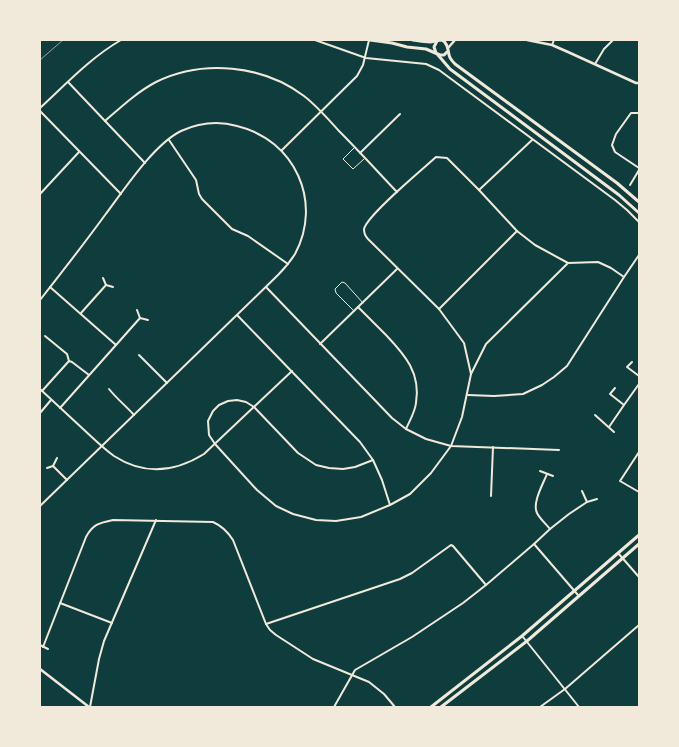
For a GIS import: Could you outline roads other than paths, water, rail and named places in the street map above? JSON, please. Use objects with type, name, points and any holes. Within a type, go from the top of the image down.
[{"type":"main road","points":[[370,40],[392,42],[444,55],[447,50]]},
{"type":"main road","points":[[414,40],[444,42],[447,45],[451,60],[455,64],[639,202]]},
{"type":"main road","points":[[439,41],[434,47],[437,54],[450,69],[619,195],[639,213]]},
{"type":"main road","points":[[431,707],[522,636],[639,535]]},
{"type":"main road","points":[[441,707],[527,641],[639,544]]},
{"type":"street","points":[[121,40],[108,47],[85,65],[40,110],[121,194]]},
{"type":"street","points":[[315,40],[366,58],[431,66],[439,70],[615,200],[639,222]]},
{"type":"street","points":[[282,150],[357,76],[366,58],[370,40]]},
{"type":"street","points":[[447,50],[455,40]]},
{"type":"street","points":[[527,40],[552,46],[639,83]]},
{"type":"street","points":[[552,46],[554,40]]},
{"type":"street","points":[[594,64],[613,40]]},
{"type":"street","points":[[105,121],[138,93],[156,82],[179,73],[221,68],[250,72],[278,81],[305,97],[397,192]]},
{"type":"street","points":[[68,82],[145,163]]},
{"type":"street","points":[[630,185],[639,169],[615,152],[612,145],[616,134],[631,113],[639,113]]},
{"type":"street","points":[[360,153],[400,114]]},
{"type":"street","points":[[40,300],[145,163],[169,139],[182,131],[212,123],[227,123],[244,127],[257,132],[282,150],[296,170],[306,203],[306,221],[294,255],[288,264],[40,506]]},
{"type":"street","points":[[169,139],[196,180],[202,199],[232,229],[248,236],[288,264]]},
{"type":"street","points":[[480,190],[533,140]]},
{"type":"street","points":[[40,194],[79,152]]},
{"type":"street","points":[[471,374],[464,342],[439,309],[368,239],[364,230],[367,223],[397,192],[436,157],[447,158],[534,245],[568,263],[598,262],[624,277]]},
{"type":"street","points":[[439,309],[518,231]]},
{"type":"street","points":[[467,395],[523,394],[554,377],[567,366],[639,255]]},
{"type":"street","points":[[373,460],[355,467],[343,469],[322,467],[298,453],[254,407],[246,402],[228,401],[219,405],[213,411],[208,422],[210,435],[216,444],[257,490],[276,506],[293,514],[316,520],[336,521],[361,517],[390,506],[410,494],[431,473],[451,446],[462,417],[471,374],[486,344],[568,263]]},
{"type":"street","points":[[320,344],[398,268]]},
{"type":"street","points":[[103,278],[106,285]]},
{"type":"street","points":[[81,314],[106,285]]},
{"type":"street","points":[[106,285],[113,287]]},
{"type":"street","points":[[50,287],[116,345]]},
{"type":"street","points":[[266,287],[392,418],[406,428],[426,438],[451,446],[559,450]]},
{"type":"street","points":[[358,307],[402,352],[413,370],[417,391],[416,403],[414,413],[406,428]]},
{"type":"street","points":[[137,310],[140,318]]},
{"type":"street","points":[[237,315],[360,442],[373,460],[382,480],[390,506]]},
{"type":"street","points":[[140,318],[148,320]]},
{"type":"street","points":[[60,408],[140,318]]},
{"type":"street","points":[[45,336],[67,354],[69,361],[88,375]]},
{"type":"street","points":[[139,355],[167,382]]},
{"type":"street","points":[[69,361],[41,390],[116,457],[151,469],[162,470],[176,468],[192,462],[204,454],[292,371]]},
{"type":"street","points":[[632,362],[627,367],[639,376]]},
{"type":"street","points":[[609,427],[639,384]]},
{"type":"street","points":[[615,388],[610,394],[624,405]]},
{"type":"street","points":[[109,389],[134,415]]},
{"type":"street","points":[[40,413],[51,400]]},
{"type":"street","points":[[595,415],[614,432]]},
{"type":"street","points":[[492,496],[493,447]]},
{"type":"street","points":[[639,452],[620,481],[639,492]]},
{"type":"street","points":[[47,468],[53,466],[57,458]]},
{"type":"street","points":[[53,466],[67,480]]},
{"type":"street","points":[[540,472],[553,476]]},
{"type":"street","points":[[547,474],[535,505],[538,515],[550,529]]},
{"type":"street","points":[[582,491],[587,502]]},
{"type":"street","points":[[334,707],[355,670],[436,622],[486,585],[569,514],[587,502],[597,499]]},
{"type":"street","points":[[43,647],[90,529],[98,524],[113,520],[213,522],[221,526],[233,540],[270,630],[313,659],[369,682],[396,707]]},
{"type":"street","points":[[40,669],[89,707],[104,641],[156,520]]},
{"type":"street","points":[[266,624],[400,579],[450,544],[486,585]]},
{"type":"street","points":[[534,544],[579,596]]},
{"type":"street","points":[[618,553],[639,577]]},
{"type":"street","points":[[60,602],[112,623]]},
{"type":"street","points":[[540,707],[639,625]]},
{"type":"street","points":[[522,636],[580,707]]},
{"type":"street","points":[[40,645],[48,649]]},
{"type":"lane","points":[[355,147],[343,159],[352,169],[365,158]]},
{"type":"lane","points":[[354,311],[335,290],[342,282],[363,303]]},
{"type":"railway","points":[[40,60],[63,40]]}]
